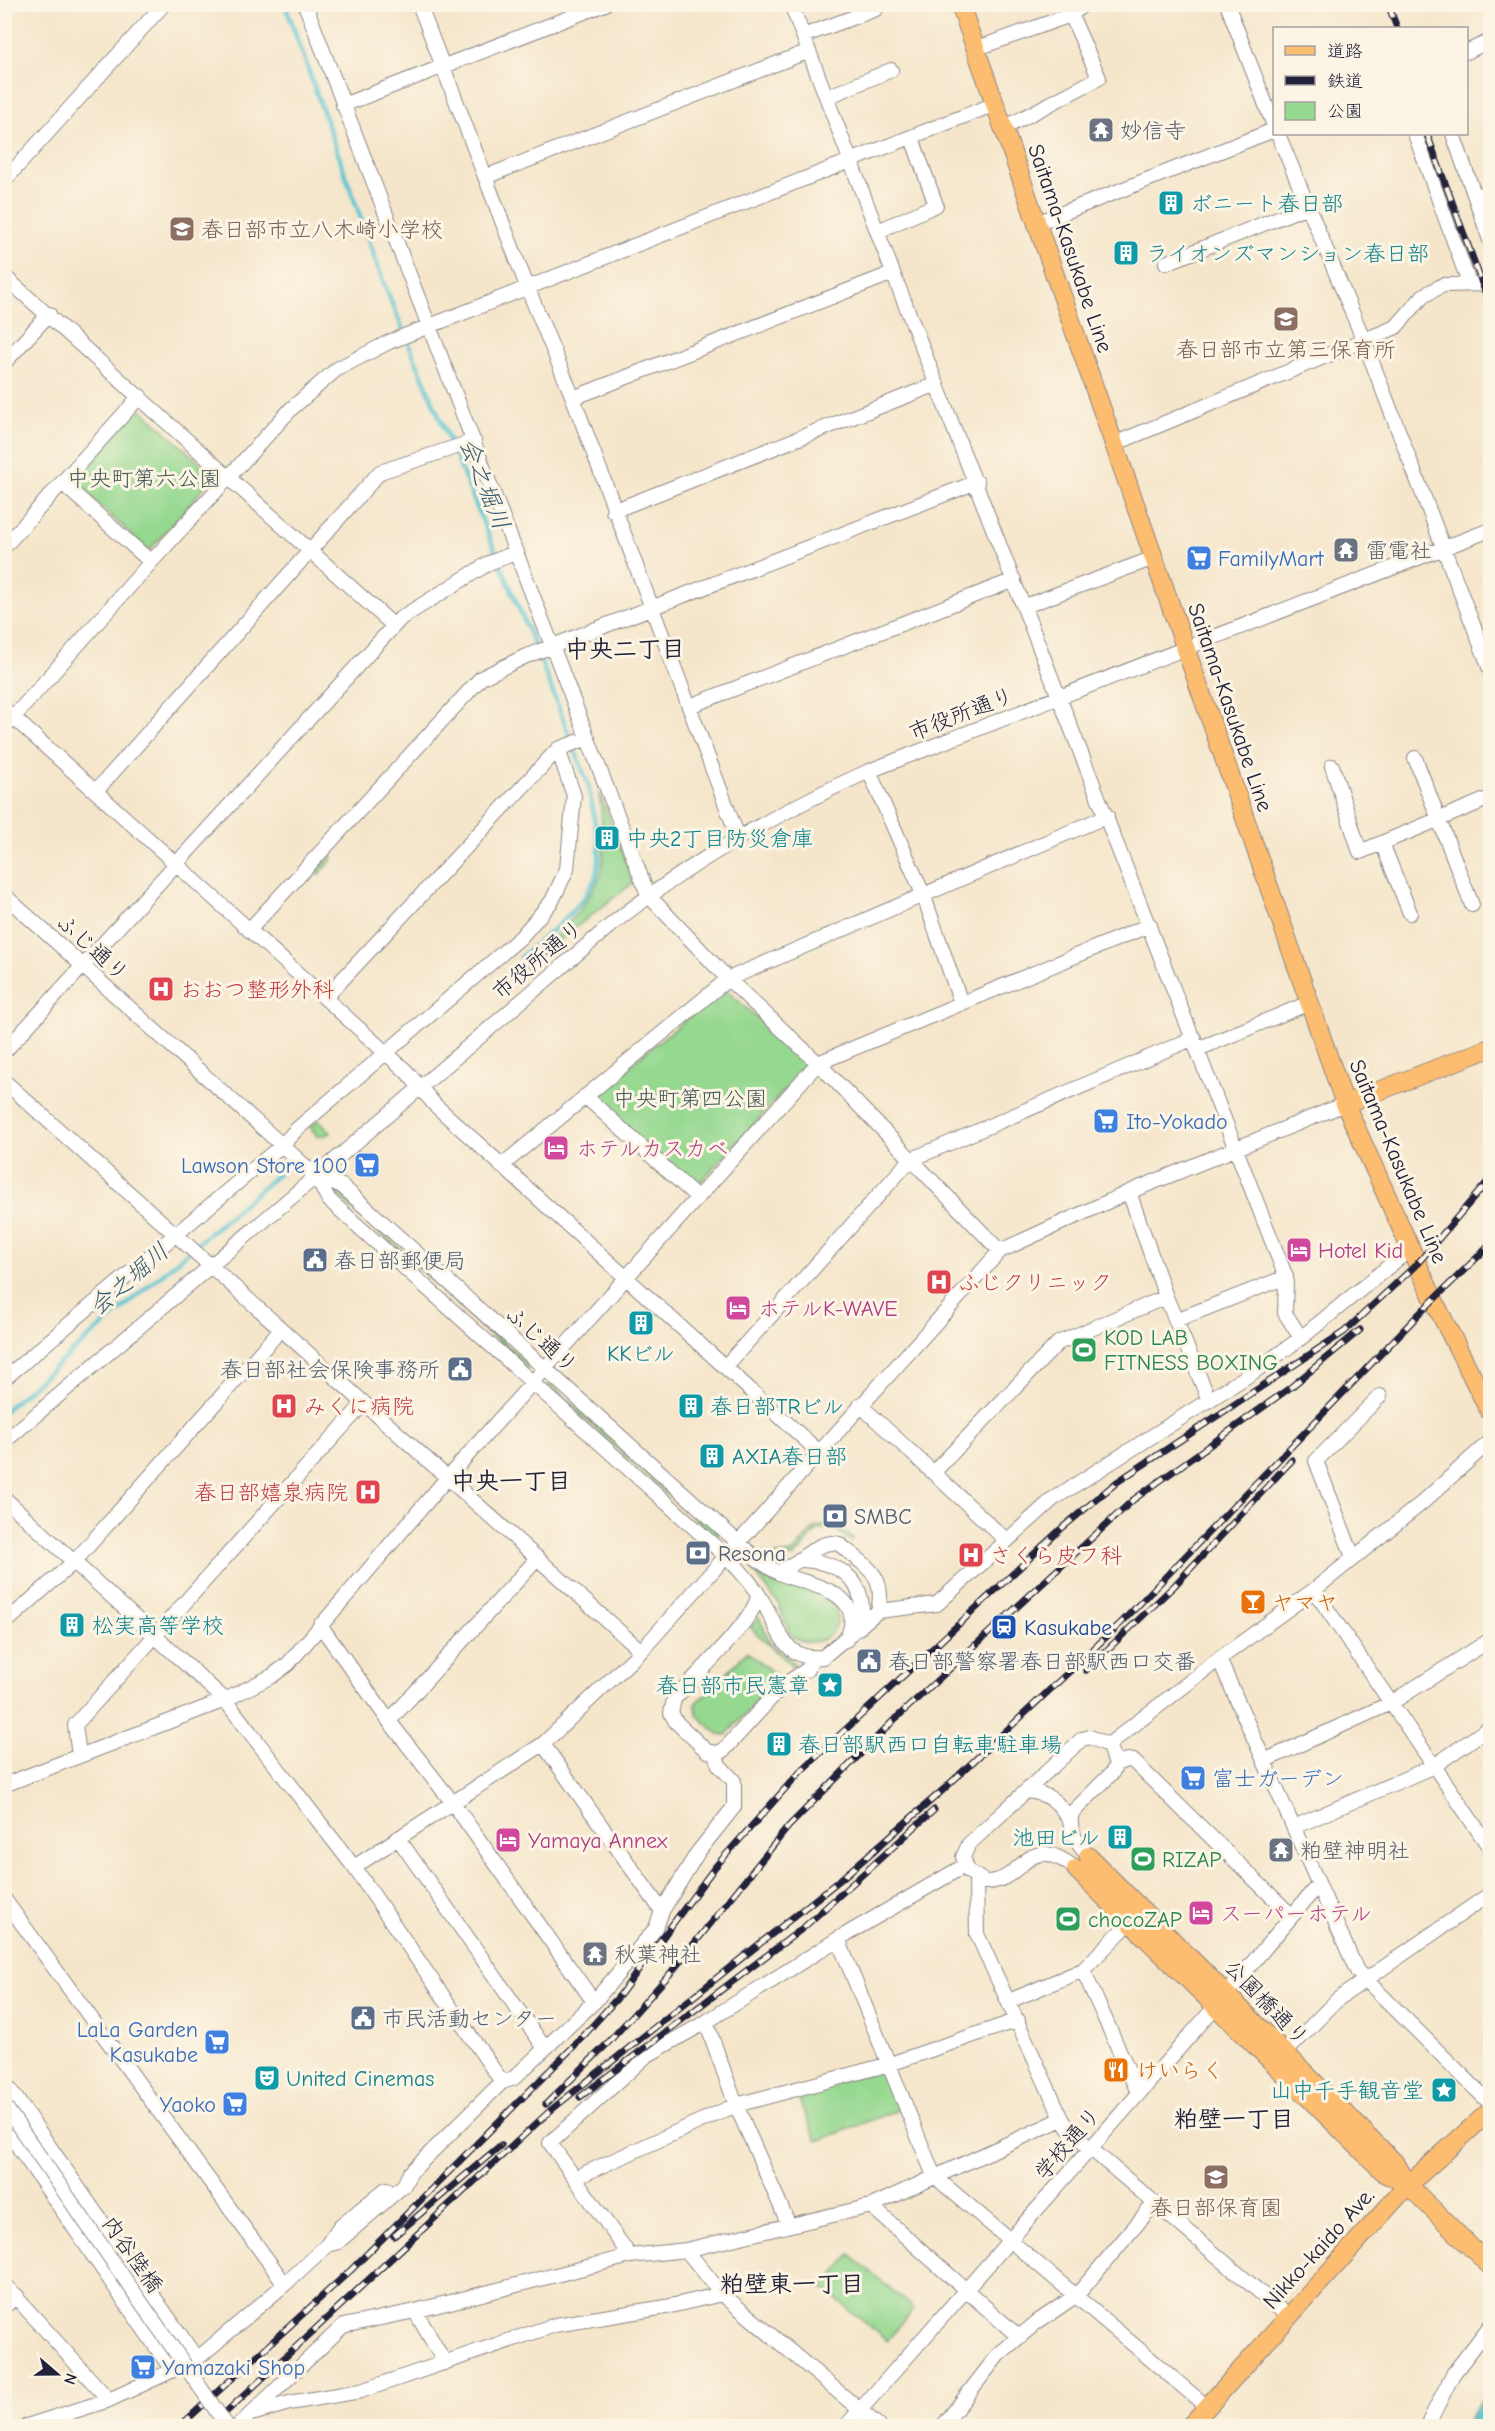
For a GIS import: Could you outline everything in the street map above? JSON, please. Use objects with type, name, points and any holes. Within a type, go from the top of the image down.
[{"type":"main road","name":"Saitama-Kasukabe Line","points":[[960,4],[1346,1104],[1410,1249],[1491,1412]]},
{"type":"main road","points":[[1346,1104],[1491,1048]]},
{"type":"main road","name":"公園橋通り","points":[[1082,1862],[1130,1922],[1284,2054],[1396,2164],[1408,2185],[1491,2266]]},
{"type":"main road","name":"公園橋通り","points":[[1082,1862],[1221,2000],[1386,2174],[1408,2185]]},
{"type":"main road","name":"Nikko-kaido Ave.","points":[[1190,2427],[1408,2185],[1491,2111]]},
{"type":"street","points":[[4,181],[164,4]]},
{"type":"street","points":[[305,4],[424,329],[648,895],[728,979],[818,1063],[1000,1251]]},
{"type":"street","points":[[419,4],[528,289],[573,398],[613,511],[690,706],[738,837]]},
{"type":"street","points":[[343,105],[605,4]]},
{"type":"street","points":[[791,4],[1286,1277],[1285,1314],[1301,1338]]},
{"type":"street","points":[[975,49],[1071,15],[1084,4]]},
{"type":"street","points":[[1227,4],[1273,123]]},
{"type":"street","points":[[804,36],[876,9]]},
{"type":"street","points":[[1004,128],[1099,78],[1071,15]]},
{"type":"street","points":[[1468,52],[1491,41]]},
{"type":"street","points":[[485,177],[809,51]]},
{"type":"street","points":[[827,97],[891,70]]},
{"type":"street","points":[[819,1452],[501,1166],[429,1099],[406,1071],[96,791],[8,718],[151,561],[317,385],[356,357],[995,104]]},
{"type":"street","points":[[1037,223],[1273,129]]},
{"type":"street","points":[[1278,135],[1364,341],[1491,669]]},
{"type":"street","points":[[1415,135],[1469,283]]},
{"type":"street","points":[[1453,135],[1491,240]]},
{"type":"street","points":[[878,231],[936,205],[912,138]]},
{"type":"street","points":[[1475,197],[1491,191]]},
{"type":"street","points":[[1167,263],[1308,206]]},
{"type":"street","points":[[573,398],[894,273]]},
{"type":"street","points":[[4,276],[394,626]]},
{"type":"street","points":[[1114,444],[1396,327],[1423,296],[1443,285],[1491,284]]},
{"type":"street","points":[[4,363],[49,314]]},
{"type":"street","points":[[613,511],[937,384]]},
{"type":"street","points":[[4,547],[140,396]]},
{"type":"street","points":[[96,791],[380,472],[470,442]]},
{"type":"street","points":[[249,930],[480,678],[524,657],[976,482]]},
{"type":"street","points":[[62,483],[151,561]]},
{"type":"street","name":"市役所通り","points":[[4,1442],[311,1171],[419,1086],[648,895],[738,837],[808,798],[869,771],[1491,530]]},
{"type":"street","points":[[4,1052],[175,862],[401,618],[489,563],[513,553]]},
{"type":"street","points":[[1025,606],[1154,558]]},
{"type":"street","points":[[690,706],[1014,580]]},
{"type":"street","points":[[325,998],[561,748],[586,739]]},
{"type":"street","points":[[4,1379],[285,1148],[297,1129],[390,1057],[522,937],[552,901],[567,869],[574,796],[561,748]]},
{"type":"street","points":[[1415,758],[1437,820],[1472,905]]},
{"type":"street","points":[[1332,766],[1360,852],[1491,798]]},
{"type":"street","points":[[869,771],[923,894],[961,1003]]},
{"type":"street","points":[[501,1166],[728,979],[1107,816]]},
{"type":"street","points":[[1382,843],[1410,913]]},
{"type":"street","name":"ふじ通り","points":[[4,895],[311,1171],[342,1186],[737,1542],[778,1572],[824,1587],[843,1599],[851,1618],[850,1630],[845,1641]]},
{"type":"street","points":[[4,1785],[225,1700],[272,1676],[288,1664],[448,1477],[818,1063],[1150,925]]},
{"type":"street","points":[[725,1367],[910,1160],[1196,1043],[1309,1003]]},
{"type":"street","points":[[4,1080],[641,1651]]},
{"type":"street","points":[[585,1096],[697,1197]]},
{"type":"street","points":[[354,1867],[543,1744],[641,1651],[1000,1251],[1129,1192],[1346,1104]]},
{"type":"street","name":"ふじ通り","points":[[311,1171],[329,1200],[725,1555],[758,1594],[787,1646],[801,1656],[813,1658]]},
{"type":"street","points":[[1129,1192],[1166,1297],[1209,1400]]},
{"type":"street","points":[[878,1611],[937,1604],[1053,1499],[1209,1400],[1301,1338],[1410,1249]]},
{"type":"street","points":[[1176,1320],[1286,1277]]},
{"type":"street","points":[[934,1472],[1058,1343],[1166,1297]]},
{"type":"street","points":[[4,1624],[74,1562],[281,1329]]},
{"type":"street","points":[[1353,1557],[1316,1461],[1380,1396]]},
{"type":"street","points":[[79,1756],[75,1725],[363,1404]]},
{"type":"street","points":[[860,1406],[1006,1540]]},
{"type":"street","points":[[1108,1745],[1219,1659],[1314,1590],[1423,1502],[1491,1441]]},
{"type":"street","points":[[4,1498],[225,1700],[354,1867],[502,2082]]},
{"type":"street","points":[[758,1594],[758,1602],[747,1620],[674,1699],[671,1713],[676,1722],[707,1751],[715,1753],[723,1751],[782,1686],[807,1669],[813,1658],[830,1654],[878,1611],[881,1590],[878,1579],[839,1544],[831,1541],[822,1544],[790,1569],[778,1572]]},
{"type":"street","points":[[389,1721],[538,1558]]},
{"type":"street","points":[[803,1560],[824,1562],[847,1575],[855,1585],[864,1607],[861,1628]]},
{"type":"street","points":[[1314,1590],[1491,1848]]},
{"type":"street","points":[[320,1625],[389,1721],[453,1803],[594,2002]]},
{"type":"street","points":[[1266,1760],[1390,1703],[1491,1640]]},
{"type":"street","points":[[1219,1659],[1266,1760],[1318,1885],[1358,1971],[1491,2103]]},
{"type":"street","points":[[1294,1827],[1434,1766],[1491,1727]]},
{"type":"street","points":[[1026,1791],[1041,1792],[1054,1799],[1070,1821],[1082,1862],[1044,1854],[1022,1862],[1005,1880],[985,1882],[976,1879],[964,1866],[963,1857],[969,1844],[1026,1791],[1082,1739],[1090,1737],[1108,1745],[1116,1764]]},
{"type":"street","points":[[543,1744],[662,1911]]},
{"type":"street","points":[[27,2427],[109,2400],[197,2359],[327,2245],[340,2226],[399,2178],[410,2173],[502,2082],[514,2078],[544,2047],[594,2002],[656,1928],[662,1911],[698,1852],[734,1807],[734,1781],[718,1766],[715,1753]]},
{"type":"street","points":[[1070,1821],[1072,1813],[1112,1773],[1116,1764],[1127,1760],[1133,1761],[1292,1916]]},
{"type":"street","points":[[398,1838],[544,2047]]},
{"type":"street","points":[[630,2256],[577,2177],[550,2143],[646,2056],[706,2022],[838,1938],[964,1866]]},
{"type":"street","points":[[976,1879],[977,1934],[1062,2119],[1071,2132],[1288,2316]]},
{"type":"street","name":"学校通り","points":[[846,2427],[1221,2000],[1318,1885]]},
{"type":"street","points":[[1284,2054],[1338,1999],[1491,1894]]},
{"type":"street","points":[[4,1899],[285,2284]]},
{"type":"street","points":[[1009,2001],[1083,1970],[1130,1922]]},
{"type":"street","points":[[838,1938],[934,2176],[1008,2241],[1077,2295],[1207,2407]]},
{"type":"street","points":[[1083,1970],[1138,2092]]},
{"type":"street","points":[[577,2177],[736,2105],[890,2064],[1018,2020]]},
{"type":"street","points":[[706,2022],[736,2105],[789,2225]]},
{"type":"street","points":[[4,2081],[197,2359]]},
{"type":"street","name":"内谷陸橋","points":[[4,2105],[227,2427]]},
{"type":"street","points":[[246,2422],[343,2326],[415,2311],[630,2256],[686,2250],[871,2206],[1062,2119]]},
{"type":"street","points":[[4,2126],[172,2370]]},
{"type":"street","points":[[943,2427],[998,2355],[1077,2295],[1154,2204]]},
{"type":"street","points":[[871,2206],[1019,2337]]},
{"type":"street","points":[[686,2250],[722,2294],[879,2427]]},
{"type":"street","points":[[4,2284],[109,2400]]},
{"type":"street","points":[[246,2422],[289,2403],[361,2391],[555,2325],[666,2307],[722,2294]]},
{"type":"street","points":[[4,2307],[17,2296]]},
{"type":"street","points":[[415,2311],[445,2363]]},
{"type":"street","points":[[1427,2427],[1453,2374],[1491,2326]]},
{"type":"green space","name":"中央町第六公園","points":[[140,408],[214,476],[149,551],[73,481]]},
{"type":"green space","points":[[599,792],[634,882],[524,968],[572,919],[600,876],[604,844]]},
{"type":"green space","points":[[325,851],[333,858],[319,875],[310,868]]},
{"type":"green space","name":"中央町第四公園","points":[[725,989],[809,1064],[694,1189],[590,1096]]},
{"type":"green space","points":[[319,1120],[331,1133],[318,1137],[310,1127]]},
{"type":"green space","points":[[339,1192],[529,1365],[527,1368],[336,1194]]},
{"type":"green space","points":[[551,1384],[719,1533],[715,1537],[548,1386]]},
{"type":"green space","points":[[825,1524],[834,1525],[853,1538],[851,1541],[831,1527],[817,1530],[795,1557],[771,1558],[763,1553],[771,1556],[793,1553],[814,1528]]},
{"type":"green space","points":[[752,1569],[796,1589],[826,1597],[836,1609],[836,1626],[831,1634],[815,1642],[791,1636],[778,1603]]},
{"type":"green space","points":[[759,1617],[770,1643],[795,1664],[792,1667],[750,1627]]},
{"type":"green space","points":[[747,1652],[775,1674],[775,1682],[726,1735],[718,1734],[697,1715],[696,1704]]},
{"type":"green space","points":[[888,2067],[903,2108],[817,2141],[796,2094]]},
{"type":"green space","points":[[850,2255],[914,2308],[887,2341],[823,2288]]},
{"type":"water","points":[[1490,2390],[1490,2426],[1464,2426]]},
{"type":"waterway","name":"会之堀川","points":[[285,4],[384,284],[538,654],[588,784],[599,845],[599,863],[595,879],[585,897],[562,922],[521,957]]},
{"type":"waterway","name":"会之堀川","points":[[4,1411],[278,1174]]},
{"type":"railway","points":[[1388,4],[1397,27]]},
{"type":"railway","points":[[1427,135],[1490,305]]},
{"type":"railway","points":[[180,2426],[351,2270],[578,2042],[620,1995],[715,1867],[801,1771],[1062,1528],[1117,1482],[1344,1332],[1417,1264],[1490,1179]]},
{"type":"railway","points":[[211,2426],[551,2110],[841,1879],[943,1790],[1121,1623],[1422,1311],[1490,1245]]},
{"type":"railway","points":[[546,2104],[606,2045],[669,1975],[788,1827],[894,1720],[1133,1500],[1291,1387],[1360,1330]]},
{"type":"railway","points":[[1086,1670],[1174,1586],[1292,1460]]},
{"type":"railway","points":[[580,2097],[803,1928],[934,1810]]},
{"type":"railway","points":[[394,2236],[501,2145]]},
{"type":"place","name":"妙信寺","points":[[1101,130]]},
{"type":"place","name":"ボニート春日部","points":[[1171,203]]},
{"type":"place","name":"春日部市立八木崎小学校","points":[[182,229]]},
{"type":"place","name":"ライオンズマンション春日部","points":[[1126,253]]},
{"type":"place","name":"春日部市立第三保育所","points":[[1286,319]]},
{"type":"place","name":"雷電社","points":[[1346,550]]},
{"type":"place","name":"FamilyMart","points":[[1199,558]]},
{"type":"place","name":"中央2丁目防災倉庫","points":[[607,838]]},
{"type":"place","name":"おおつ整形外科","points":[[161,989]]},
{"type":"place","name":"Ito-Yokado","points":[[1106,1121]]},
{"type":"place","name":"ホテルカスカベ","points":[[556,1148]]},
{"type":"place","name":"Lawson Store 100","points":[[367,1165]]},
{"type":"place","name":"Hotel Kid","points":[[1299,1250]]},
{"type":"place","name":"春日部郵便局","points":[[315,1260]]},
{"type":"place","name":"ふじクリニック","points":[[939,1282]]},
{"type":"place","name":"ホテルK-WAVE","points":[[738,1308]]},
{"type":"place","name":"KKビル","points":[[641,1323]]},
{"type":"place","name":"KOD LAB FITNESS BOXING","points":[[1084,1350]]},
{"type":"place","name":"春日部社会保険事務所","points":[[460,1369]]},
{"type":"place","name":"みくに病院","points":[[284,1406]]},
{"type":"place","name":"春日部TRビル","points":[[691,1406]]},
{"type":"place","name":"AXIA春日部","points":[[712,1456]]},
{"type":"place","name":"春日部嬉泉病院","points":[[368,1492]]},
{"type":"place","name":"SMBC","points":[[835,1516]]},
{"type":"place","name":"Resona","points":[[698,1553]]},
{"type":"place","name":"さくら皮フ科","points":[[971,1555]]},
{"type":"place","name":"ヤマヤ","points":[[1253,1602]]},
{"type":"place","name":"松実高等学校","points":[[72,1625]]},
{"type":"place","name":"Kasukabe","points":[[1004,1627]]},
{"type":"place","name":"春日部警察署春日部駅西口交番","points":[[869,1661]]},
{"type":"place","name":"春日部市民憲章","points":[[830,1685]]},
{"type":"place","name":"春日部駅西口自転車駐車場","points":[[779,1744]]},
{"type":"place","name":"富士ガーデン","points":[[1193,1778]]},
{"type":"place","name":"池田ビル","points":[[1120,1837]]},
{"type":"place","name":"Yamaya Annex","points":[[508,1840]]},
{"type":"place","name":"粕壁神明社","points":[[1281,1850]]},
{"type":"place","name":"RIZAP","points":[[1143,1859]]},
{"type":"place","name":"スーパーホテル","points":[[1201,1913]]},
{"type":"place","name":"chocoZAP","points":[[1068,1919]]},
{"type":"place","name":"秋葉神社","points":[[595,1954]]},
{"type":"place","name":"市民活動センター","points":[[363,2018]]},
{"type":"place","name":"LaLa Garden Kasukabe","points":[[217,2042]]},
{"type":"place","name":"けいらく","points":[[1116,2070]]},
{"type":"place","name":"United Cinemas","points":[[267,2078]]},
{"type":"place","name":"山中千手観音堂","points":[[1444,2090]]},
{"type":"place","name":"Yaoko","points":[[235,2104]]},
{"type":"place","name":"春日部保育園","points":[[1216,2177]]},
{"type":"place","name":"Yamazaki Shop","points":[[143,2367]]},
{"type":"district","name":"中央二丁目","points":[[625,649]]},
{"type":"district","name":"中央一丁目","points":[[511,1481]]},
{"type":"district","name":"粕壁一丁目","points":[[1234,2119]]},
{"type":"district","name":"粕壁東一丁目","points":[[792,2284]]}]
